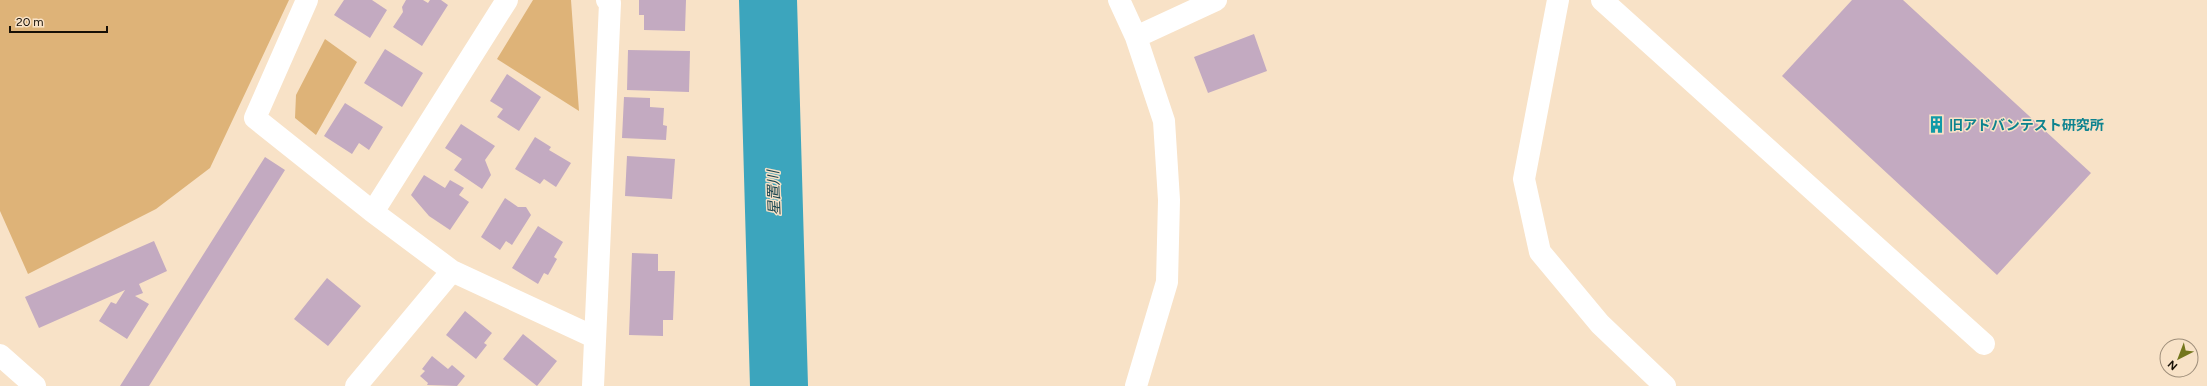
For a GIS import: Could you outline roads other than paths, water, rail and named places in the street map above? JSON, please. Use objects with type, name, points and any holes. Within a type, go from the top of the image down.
[{"type":"main road","points":[[307,0],[255,118],[373,212],[452,271],[594,337]]},
{"type":"main road","points":[[373,212],[506,0]]},
{"type":"main road","points":[[593,386],[610,3],[608,0]]},
{"type":"main road","points":[[1119,0],[1136,37],[1164,121],[1169,200],[1167,282],[1136,386]]},
{"type":"main road","points":[[1136,37],[1216,0]]},
{"type":"main road","points":[[1558,0],[1524,179],[1540,252],[1600,324],[1665,386]]},
{"type":"main road","points":[[1602,0],[1984,344]]},
{"type":"main road","points":[[356,386],[452,271]]},
{"type":"main road","points":[[0,355],[35,386]]},
{"type":"waterway","name":"星置川","points":[[768,0],[779,386]]},
{"type":"place","name":"旧アドバンテスト研究所","points":[[1936,125]]}]
